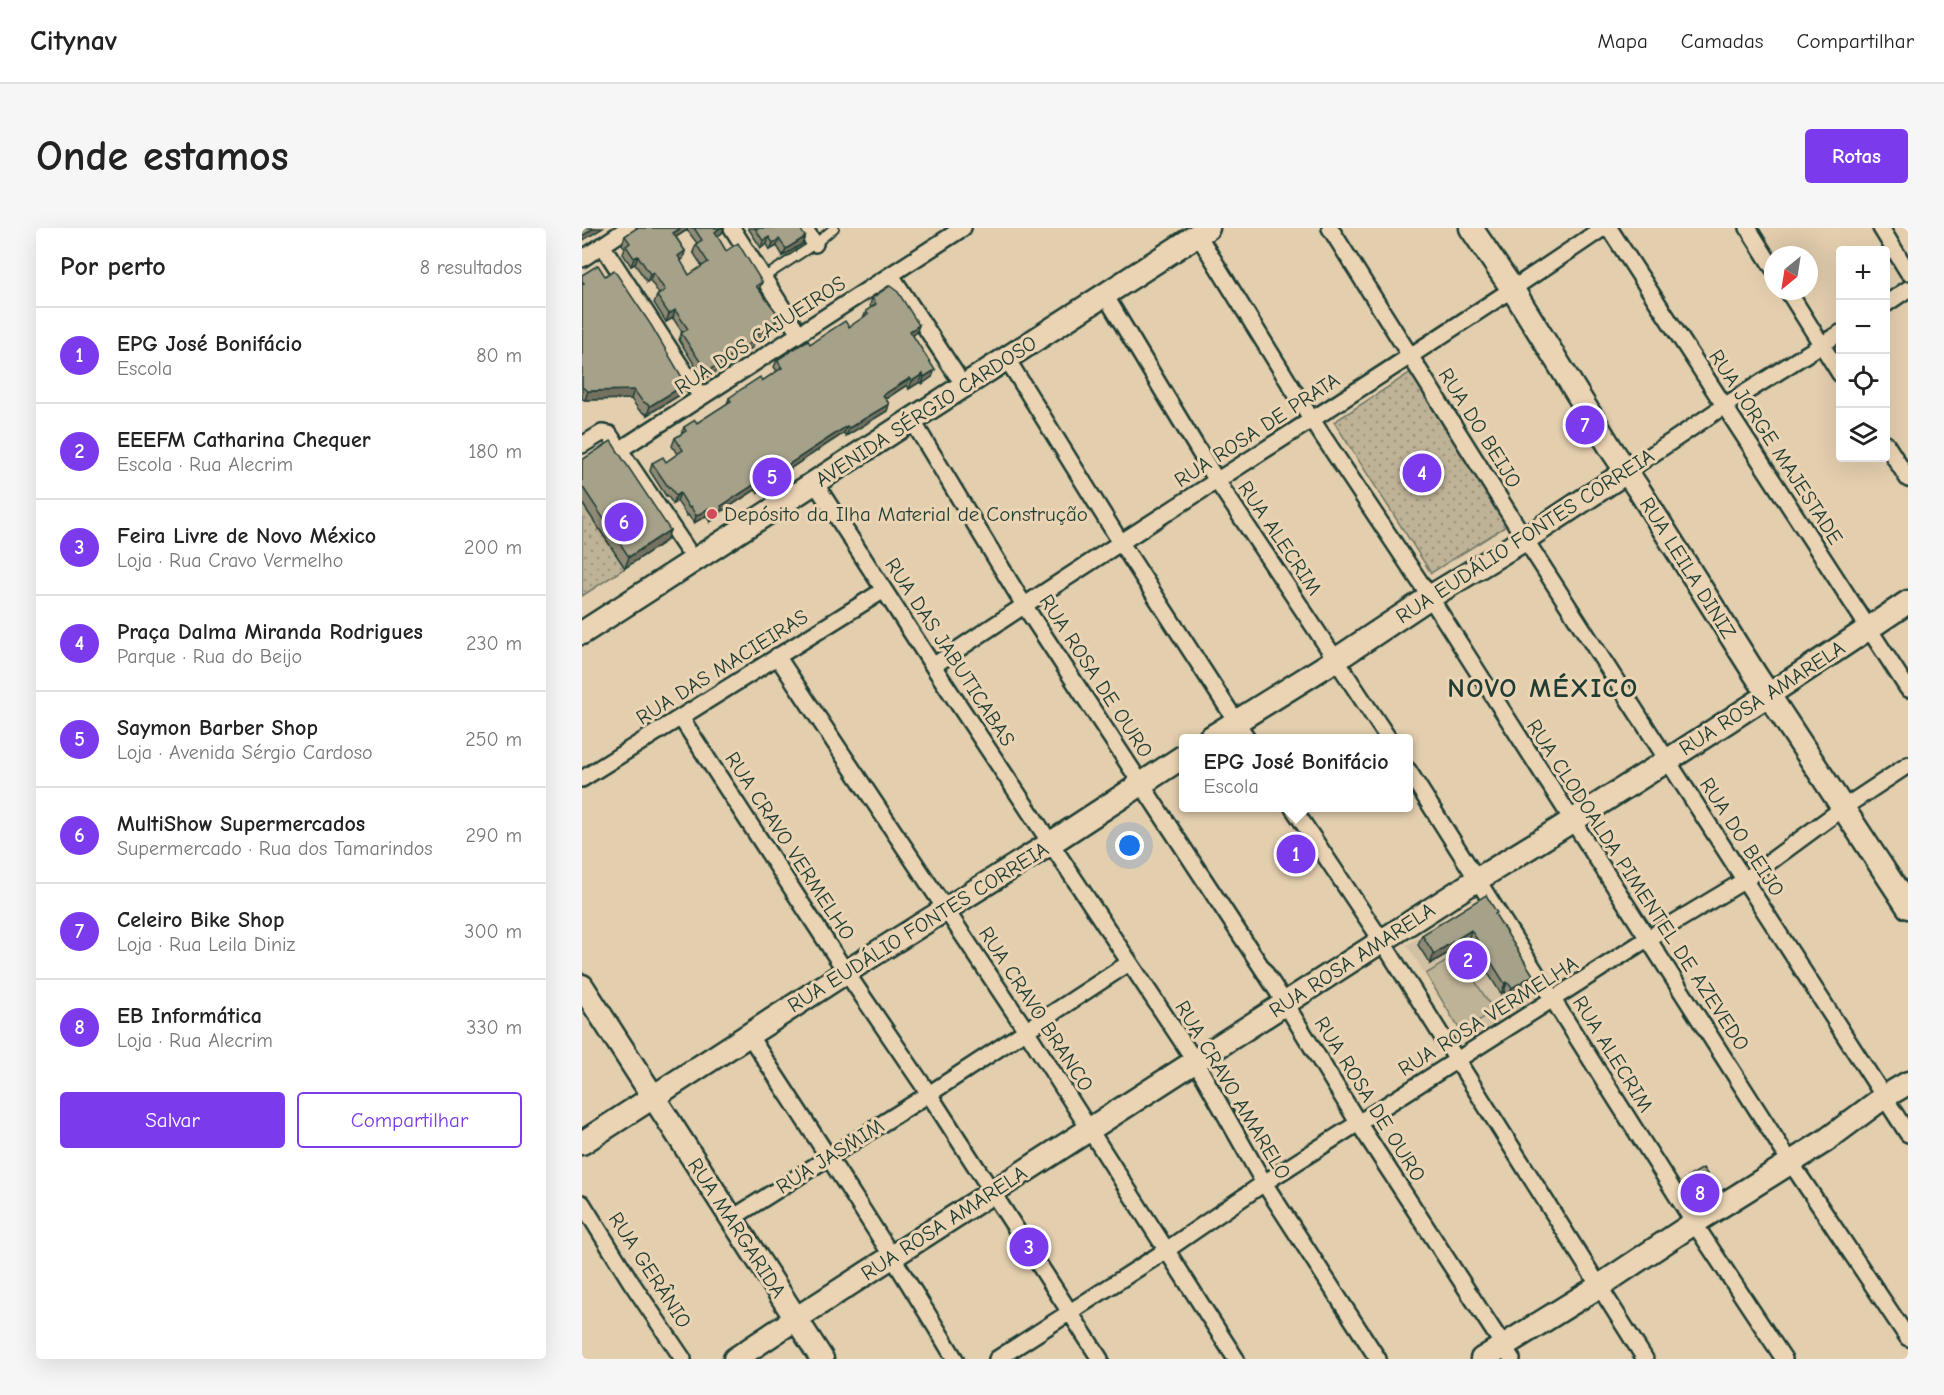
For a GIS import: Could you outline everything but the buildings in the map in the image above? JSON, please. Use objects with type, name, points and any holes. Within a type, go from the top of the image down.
[{"type":"street","points":[[582,259],[628,228]]},
{"type":"street","points":[[732,228],[799,334]]},
{"type":"street","points":[[804,228],[815,244]]},
{"type":"street","name":"RUA DOS CAJUEIROS","points":[[621,450],[963,228]]},
{"type":"street","name":"RUA DO BEIJO","points":[[1330,228],[1525,539],[1745,880],[1894,1099],[1908,1134]]},
{"type":"street","name":"RUA LEILA DINIZ","points":[[1471,228],[1513,290],[1769,696],[1908,907]]},
{"type":"street","name":"RUA ROSA DE PRATA","points":[[933,666],[1513,290],[1603,228]]},
{"type":"street","name":"RUA JORGE MAJESTADE","points":[[1609,228],[1908,689]]},
{"type":"street","points":[[1748,228],[1764,254]]},
{"type":"street","points":[[1881,228],[1908,272]]},
{"type":"street","name":"AVENIDA SÉRGIO CARDOSO","points":[[582,633],[593,614],[1195,230]]},
{"type":"street","name":"RUA CLODOALDA PIMENTEL DE AZEVEDO","points":[[1195,230],[1312,420],[1430,597],[1791,1163],[1908,1338]]},
{"type":"street","points":[[602,245],[701,397]]},
{"type":"street","points":[[891,275],[960,380]]},
{"type":"street","name":"RUA ALECRIM","points":[[1101,289],[1217,481],[1385,734]]},
{"type":"street","points":[[1890,301],[1908,289]]},
{"type":"street","points":[[1794,300],[1836,368]]},
{"type":"street","name":"RUA EUDÁLIO FONTES CORREIA","points":[[1226,734],[1241,730],[1337,659],[1430,597],[1525,539],[1724,406],[1836,336]]},
{"type":"street","points":[[1003,353],[1241,730]]},
{"type":"street","name":"RUA ROSA DE OURO","points":[[908,414],[1024,605],[1142,783],[1359,1124],[1508,1352]]},
{"type":"street","points":[[582,445],[598,435],[606,433],[612,437],[690,554]]},
{"type":"street","points":[[1890,450],[1908,479]]},
{"type":"street","name":"RUA DAS JABUTICABAS","points":[[811,476],[933,666],[1051,843]]},
{"type":"street","name":"RUA DAS MACIEIRAS","points":[[582,779],[884,590]]},
{"type":"street","name":"RUA ROSA AMARELA","points":[[797,1318],[1284,1003],[1769,696],[1908,602]]},
{"type":"street","name":"RUA CRAVO BRANCO","points":[[777,656],[1026,1030],[1236,1359]]},
{"type":"street","name":"RUA CRAVO VERMELHO","points":[[681,718],[846,972],[929,1094],[1100,1359]]},
{"type":"street","name":"RUA EUDÁLIO FONTES CORREIA","points":[[582,1143],[1179,759]]},
{"type":"street","name":"RUA ROSA VERMELHA","points":[[998,1359],[1165,1251],[1264,1183],[1647,939],[1745,880],[1908,765]]},
{"type":"street","name":"RUA ALECRIM","points":[[1413,778],[1694,1223],[1784,1359]]},
{"type":"street","points":[[1296,812],[1382,941],[1645,1359]]},
{"type":"street","name":"RUA CRAVO AMARELO","points":[[1051,843],[1195,1061],[1264,1183],[1378,1359]]},
{"type":"street","name":"RUA JASMIM","points":[[730,1219],[929,1094],[1129,963]]},
{"type":"street","name":"RUA MARGARIDA","points":[[582,987],[822,1359]]},
{"type":"street","points":[[749,1035],[858,1206],[893,1256],[955,1359]]},
{"type":"street","points":[[1482,1359],[1508,1352],[1598,1287],[1694,1223],[1791,1163],[1865,1113],[1894,1099],[1908,1083]]},
{"type":"street","name":"RUA GERÂNIO","points":[[582,1203],[631,1282],[683,1359]]},
{"type":"street","points":[[735,1359],[797,1318]]},
{"type":"lane","points":[[764,279],[834,228]]},
{"type":"shaded area","points":[[1414,370],[1508,525],[1431,573],[1334,422]]},
{"type":"shaded area","points":[[582,503],[625,568],[582,596]]},
{"type":"shaded area","points":[[1482,899],[1542,994],[1467,1041],[1407,945]]},
{"type":"shaded area","points":[[1458,954],[1494,1011],[1461,1032],[1426,974]]},
{"type":"place","name":"Celeiro Bike Shop","points":[[1585,425]]},
{"type":"place","name":"Praça Dalma Miranda Rodrigues","points":[[1422,473]]},
{"type":"place","name":"Saymon Barber Shop","points":[[772,477]]},
{"type":"place","name":"Depósito da Ilha Material de Construção","points":[[712,514]]},
{"type":"place","name":"MultiShow Supermercados","points":[[624,522]]},
{"type":"place","name":"EPG José Bonifácio","points":[[1296,854]]},
{"type":"place","name":"EEEFM Catharina Chequer","points":[[1468,960]]},
{"type":"place","name":"EB Informática","points":[[1700,1193]]},
{"type":"place","name":"Feira Livre de Novo México","points":[[1029,1247]]},
{"type":"district","name":"NOVO MÉXICO","points":[[1543,688]]}]
